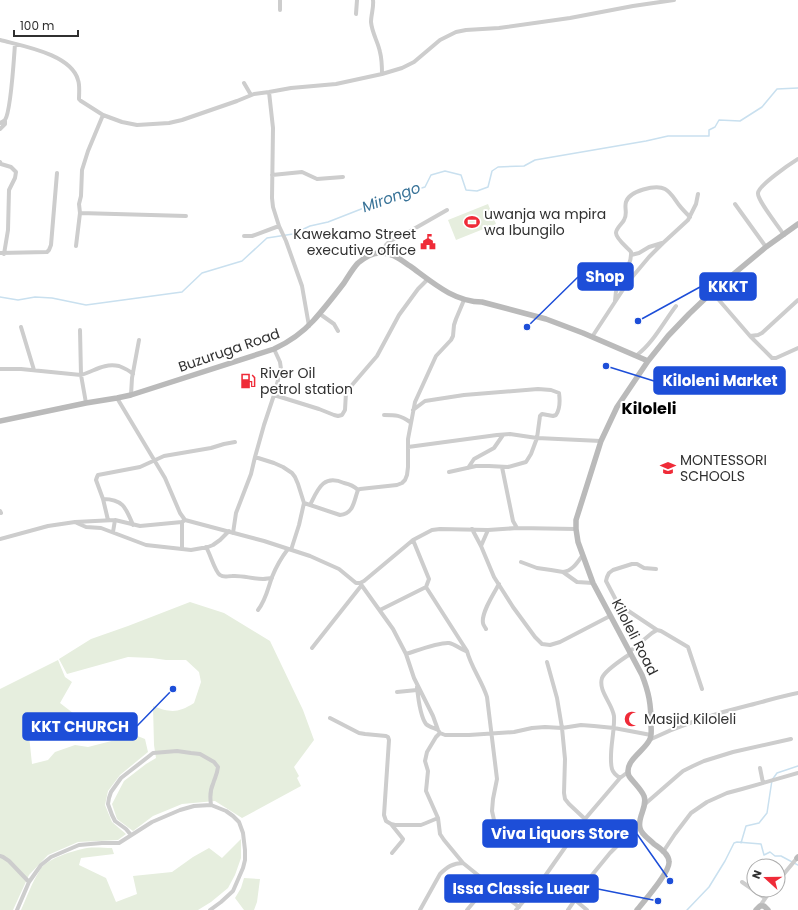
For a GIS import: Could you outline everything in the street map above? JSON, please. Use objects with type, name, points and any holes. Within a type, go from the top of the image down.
[{"type":"main road","name":"Kiloleli Road","points":[[650,738],[651,707],[648,691],[642,675],[592,583],[578,542],[576,520],[578,511],[601,442],[617,407],[648,361],[673,331],[712,292],[766,247],[798,224]]},
{"type":"main road","name":"Buzuruga Road","points":[[0,421],[131,395],[274,349],[291,340],[309,326],[320,314],[357,264],[369,256],[380,252],[387,253]]},
{"type":"main road","points":[[387,253],[399,258],[452,295],[464,300],[482,302],[541,318],[637,355],[648,361]]},
{"type":"main road","points":[[637,910],[664,876],[670,863],[663,852],[640,830],[639,824],[645,804],[644,796],[629,776],[628,772],[632,760],[650,738]]},
{"type":"main road","points":[[758,908],[764,906],[768,910]]},
{"type":"street","points":[[280,0],[280,10]]},
{"type":"street","points":[[356,14],[357,0]]},
{"type":"street","points":[[373,0],[371,20],[380,53],[382,74]]},
{"type":"street","points":[[0,40],[35,49],[68,65],[75,72],[78,80],[79,99],[81,101],[103,115],[122,122],[137,125],[169,123],[182,120],[230,104],[251,95],[291,88],[336,84],[382,74],[402,68],[414,62],[440,40],[456,32],[499,28],[570,18],[648,2],[674,0]]},
{"type":"street","points":[[0,129],[5,124],[9,106],[15,44]]},
{"type":"street","points":[[244,83],[251,95]]},
{"type":"street","points":[[269,92],[273,128],[273,202],[279,226],[302,286],[309,326]]},
{"type":"street","points":[[76,246],[80,213],[79,204],[81,196],[82,170],[103,115]]},
{"type":"street","points":[[0,123],[5,120]]},
{"type":"street","points":[[784,235],[762,203],[758,195],[758,191],[776,174],[798,159]]},
{"type":"street","points":[[0,162],[1,164],[11,167],[16,172],[15,178],[9,190],[8,230],[2,253],[47,252],[49,250],[51,245],[57,173]]},
{"type":"street","points":[[272,174],[302,172],[317,180],[343,177]]},
{"type":"street","points":[[632,255],[616,236],[617,230],[626,218],[626,202],[631,195],[654,187],[666,189],[690,217]]},
{"type":"street","points":[[592,337],[628,282],[663,243],[688,220],[696,204],[698,194]]},
{"type":"street","points":[[735,204],[766,247]]},
{"type":"street","points":[[387,253],[385,247],[390,241],[447,210]]},
{"type":"street","points":[[80,213],[186,216]]},
{"type":"street","points":[[244,236],[252,236],[279,226]]},
{"type":"street","points":[[632,255],[649,247],[663,243]]},
{"type":"street","points":[[615,301],[618,286],[632,255]]},
{"type":"street","points":[[274,395],[334,415],[342,415],[345,408],[346,392],[377,356],[399,314],[428,279]]},
{"type":"street","points":[[712,292],[750,336],[772,358],[776,358],[798,348]]},
{"type":"street","points":[[358,490],[397,485],[405,480],[408,467],[408,439],[410,422],[415,402],[436,356],[453,336],[454,325],[464,300]]},
{"type":"street","points":[[750,336],[758,335],[798,300]]},
{"type":"street","points":[[637,355],[643,351],[652,340],[676,306]]},
{"type":"street","points":[[320,314],[334,324],[338,332]]},
{"type":"street","points":[[21,327],[34,370]]},
{"type":"street","points":[[80,330],[81,375],[86,403]]},
{"type":"street","points":[[131,395],[139,340]]},
{"type":"street","points":[[75,522],[113,532],[132,541],[146,545],[191,550],[213,544],[231,532],[236,513],[251,474],[281,366],[274,349]]},
{"type":"street","points":[[0,369],[21,369],[81,375],[106,365],[121,367],[127,369],[133,374]]},
{"type":"street","points":[[413,410],[425,401],[464,395],[538,389],[558,392],[560,395],[558,413],[553,416],[541,415],[537,438],[531,454],[526,462],[508,468],[476,466],[449,472]]},
{"type":"street","points":[[117,398],[165,478],[184,521],[182,549]]},
{"type":"street","points":[[384,415],[398,415],[410,422]]},
{"type":"street","points":[[408,447],[510,434],[537,438],[601,442]]},
{"type":"street","points":[[468,468],[474,459],[494,448],[503,435]]},
{"type":"street","points":[[108,520],[103,499],[96,480],[98,475],[140,467],[164,456],[211,448],[235,442]]},
{"type":"street","points":[[255,457],[274,463],[292,473],[298,484],[304,503],[299,525],[289,549],[278,564],[265,598],[258,610]]},
{"type":"street","points":[[502,467],[513,520],[517,528]]},
{"type":"street","points":[[310,505],[318,489],[327,481],[339,481],[353,486],[358,490]]},
{"type":"street","points":[[304,503],[343,515],[352,508],[358,490]]},
{"type":"street","points":[[103,499],[114,500],[122,504],[129,514],[133,525]]},
{"type":"street","points":[[113,532],[115,520]]},
{"type":"street","points":[[0,538],[48,526],[75,522],[115,520],[140,526],[184,521],[264,541],[332,565],[361,585],[393,629],[406,654],[410,668],[439,732]]},
{"type":"street","points":[[312,648],[361,585],[370,576],[413,540],[432,530],[488,530],[517,528],[576,529]]},
{"type":"street","points":[[472,529],[482,546],[494,577],[534,637],[542,644],[550,645],[560,642],[610,616]]},
{"type":"street","points":[[482,546],[488,530]]},
{"type":"street","points":[[380,610],[426,587],[429,579],[413,540]]},
{"type":"street","points":[[206,547],[214,567],[220,576],[259,579],[272,578]]},
{"type":"street","points":[[521,562],[537,568],[566,572],[573,568],[582,556]]},
{"type":"street","points":[[656,569],[644,568],[637,564],[632,564],[613,570],[609,573],[606,581],[618,604],[657,630],[688,647],[702,689]]},
{"type":"street","points":[[563,572],[577,582],[592,583]]},
{"type":"street","points":[[486,628],[483,622],[485,610],[499,584]]},
{"type":"street","points":[[426,587],[466,651],[486,692],[497,778],[492,811],[502,841]]},
{"type":"street","points":[[620,778],[612,770],[611,756],[614,714],[603,691],[602,680],[604,674],[608,670],[657,630]]},
{"type":"street","points":[[406,654],[438,644],[447,643],[466,651]]},
{"type":"street","points":[[547,662],[557,698],[562,728],[565,759],[564,793],[569,804],[585,819]]},
{"type":"street","points":[[417,684],[419,705],[424,721],[429,726],[444,735],[514,732],[532,728],[562,728],[589,725],[614,728],[650,738],[705,717],[798,693]]},
{"type":"street","points":[[397,692],[417,690]]},
{"type":"street","points":[[330,718],[359,733],[388,737],[384,818],[403,839],[392,853]]},
{"type":"street","points":[[439,732],[427,752],[425,761],[428,770],[426,791],[438,818],[440,834],[464,862],[518,908],[545,876],[585,819],[620,778],[628,772]]},
{"type":"street","points":[[645,804],[683,771],[699,763],[733,752],[791,739]]},
{"type":"street","points":[[131,835],[126,829],[115,821],[108,804],[109,798],[111,792],[121,778],[153,753],[177,751],[200,754],[214,762],[218,767],[218,774],[212,784],[210,799],[211,805]]},
{"type":"street","points":[[760,768],[763,783]]},
{"type":"street","points":[[663,852],[683,822],[691,813],[701,806],[728,793],[798,773]]},
{"type":"street","points":[[17,910],[29,882],[41,865],[51,857],[79,845],[88,843],[119,843],[152,822],[180,810],[194,806],[211,805],[226,811],[239,822],[243,833],[245,860],[233,890],[210,910]]},
{"type":"street","points":[[391,824],[421,824],[438,818]]},
{"type":"street","points":[[568,910],[592,875],[610,853],[639,824]]},
{"type":"street","points":[[0,856],[10,861],[29,882]]},
{"type":"street","points":[[786,872],[798,857]]},
{"type":"street","points":[[420,910],[440,874],[452,864],[464,862]]},
{"type":"street","points":[[545,876],[587,910]]},
{"type":"street","points":[[742,882],[746,885]]},
{"type":"street","points":[[468,910],[489,884]]},
{"type":"street","points":[[758,908],[764,898]]},
{"type":"green space","name":"uwanja wa mpira wa Ibungilo","points":[[488,204],[496,224],[456,240],[448,220]]},
{"type":"green space","points":[[611,263],[618,269],[607,283],[599,277]]},
{"type":"green space","points":[[190,602],[224,613],[270,641],[303,710],[314,740],[294,767],[299,776],[297,778],[301,786],[242,818],[215,801],[182,804],[153,816],[133,831],[117,819],[112,804],[124,781],[156,758],[154,745],[153,706],[174,711],[183,709],[194,703],[201,682],[199,672],[186,660],[128,657],[67,674],[59,659],[91,639]]},
{"type":"green space","points":[[58,660],[65,677],[72,682],[60,703],[73,713],[57,732],[39,717],[28,726],[32,764],[48,760],[55,752],[75,745],[88,747],[135,735],[145,739],[148,752],[120,775],[108,791],[105,805],[112,822],[126,834],[118,840],[78,842],[48,855],[29,875],[13,910],[0,910],[0,689]]},
{"type":"green space","points":[[241,839],[241,858],[235,875],[228,888],[211,902],[198,910],[21,910],[34,879],[43,866],[48,862],[68,853],[87,848],[112,848],[114,854],[81,858],[79,865],[106,878],[116,902],[137,894],[133,876],[172,872],[209,848],[222,858]]},
{"type":"green space","points":[[244,878],[260,879],[257,902],[254,910],[244,910],[235,898],[241,888]]},
{"type":"waterway","name":"Mirongo","points":[[0,297],[18,300],[35,297],[52,298],[86,305],[182,292],[202,273],[242,261],[267,238],[293,234],[310,226],[328,222],[397,195],[425,187],[431,175],[445,171],[461,175],[466,190],[477,191],[488,187],[492,171],[498,167],[524,166],[535,160],[668,136],[709,136],[709,130],[715,127],[719,120],[740,121],[762,107],[777,89],[798,88]]},
{"type":"waterway","points":[[741,843],[746,826],[759,823],[767,813],[772,780],[777,773],[798,766]]},
{"type":"waterway","points":[[687,910],[709,887],[734,843],[761,844],[764,855],[770,852],[775,856],[781,856],[798,865]]},
{"type":"place","name":"uwanja wa mpira wa Ibungilo","points":[[472,222]]},
{"type":"place","name":"Kawekamo Street executive office","points":[[428,242]]},
{"type":"place","name":"KKKT","points":[[638,321]]},
{"type":"place","name":"Shop","points":[[527,327]]},
{"type":"place","name":"Kiloleni Market","points":[[606,366]]},
{"type":"place","name":"River Oil petrol station","points":[[248,381]]},
{"type":"place","name":"MONTESSORI SCHOOLS","points":[[668,468]]},
{"type":"place","name":"KKT CHURCH","points":[[173,689]]},
{"type":"place","name":"Masjid Kiloleli","points":[[632,719]]},
{"type":"place","name":"Viva Liquors Store","points":[[670,881]]},
{"type":"place","name":"Issa Classic Luear","points":[[658,901]]},
{"type":"district","name":"Kiloleli","points":[[649,408]]}]
